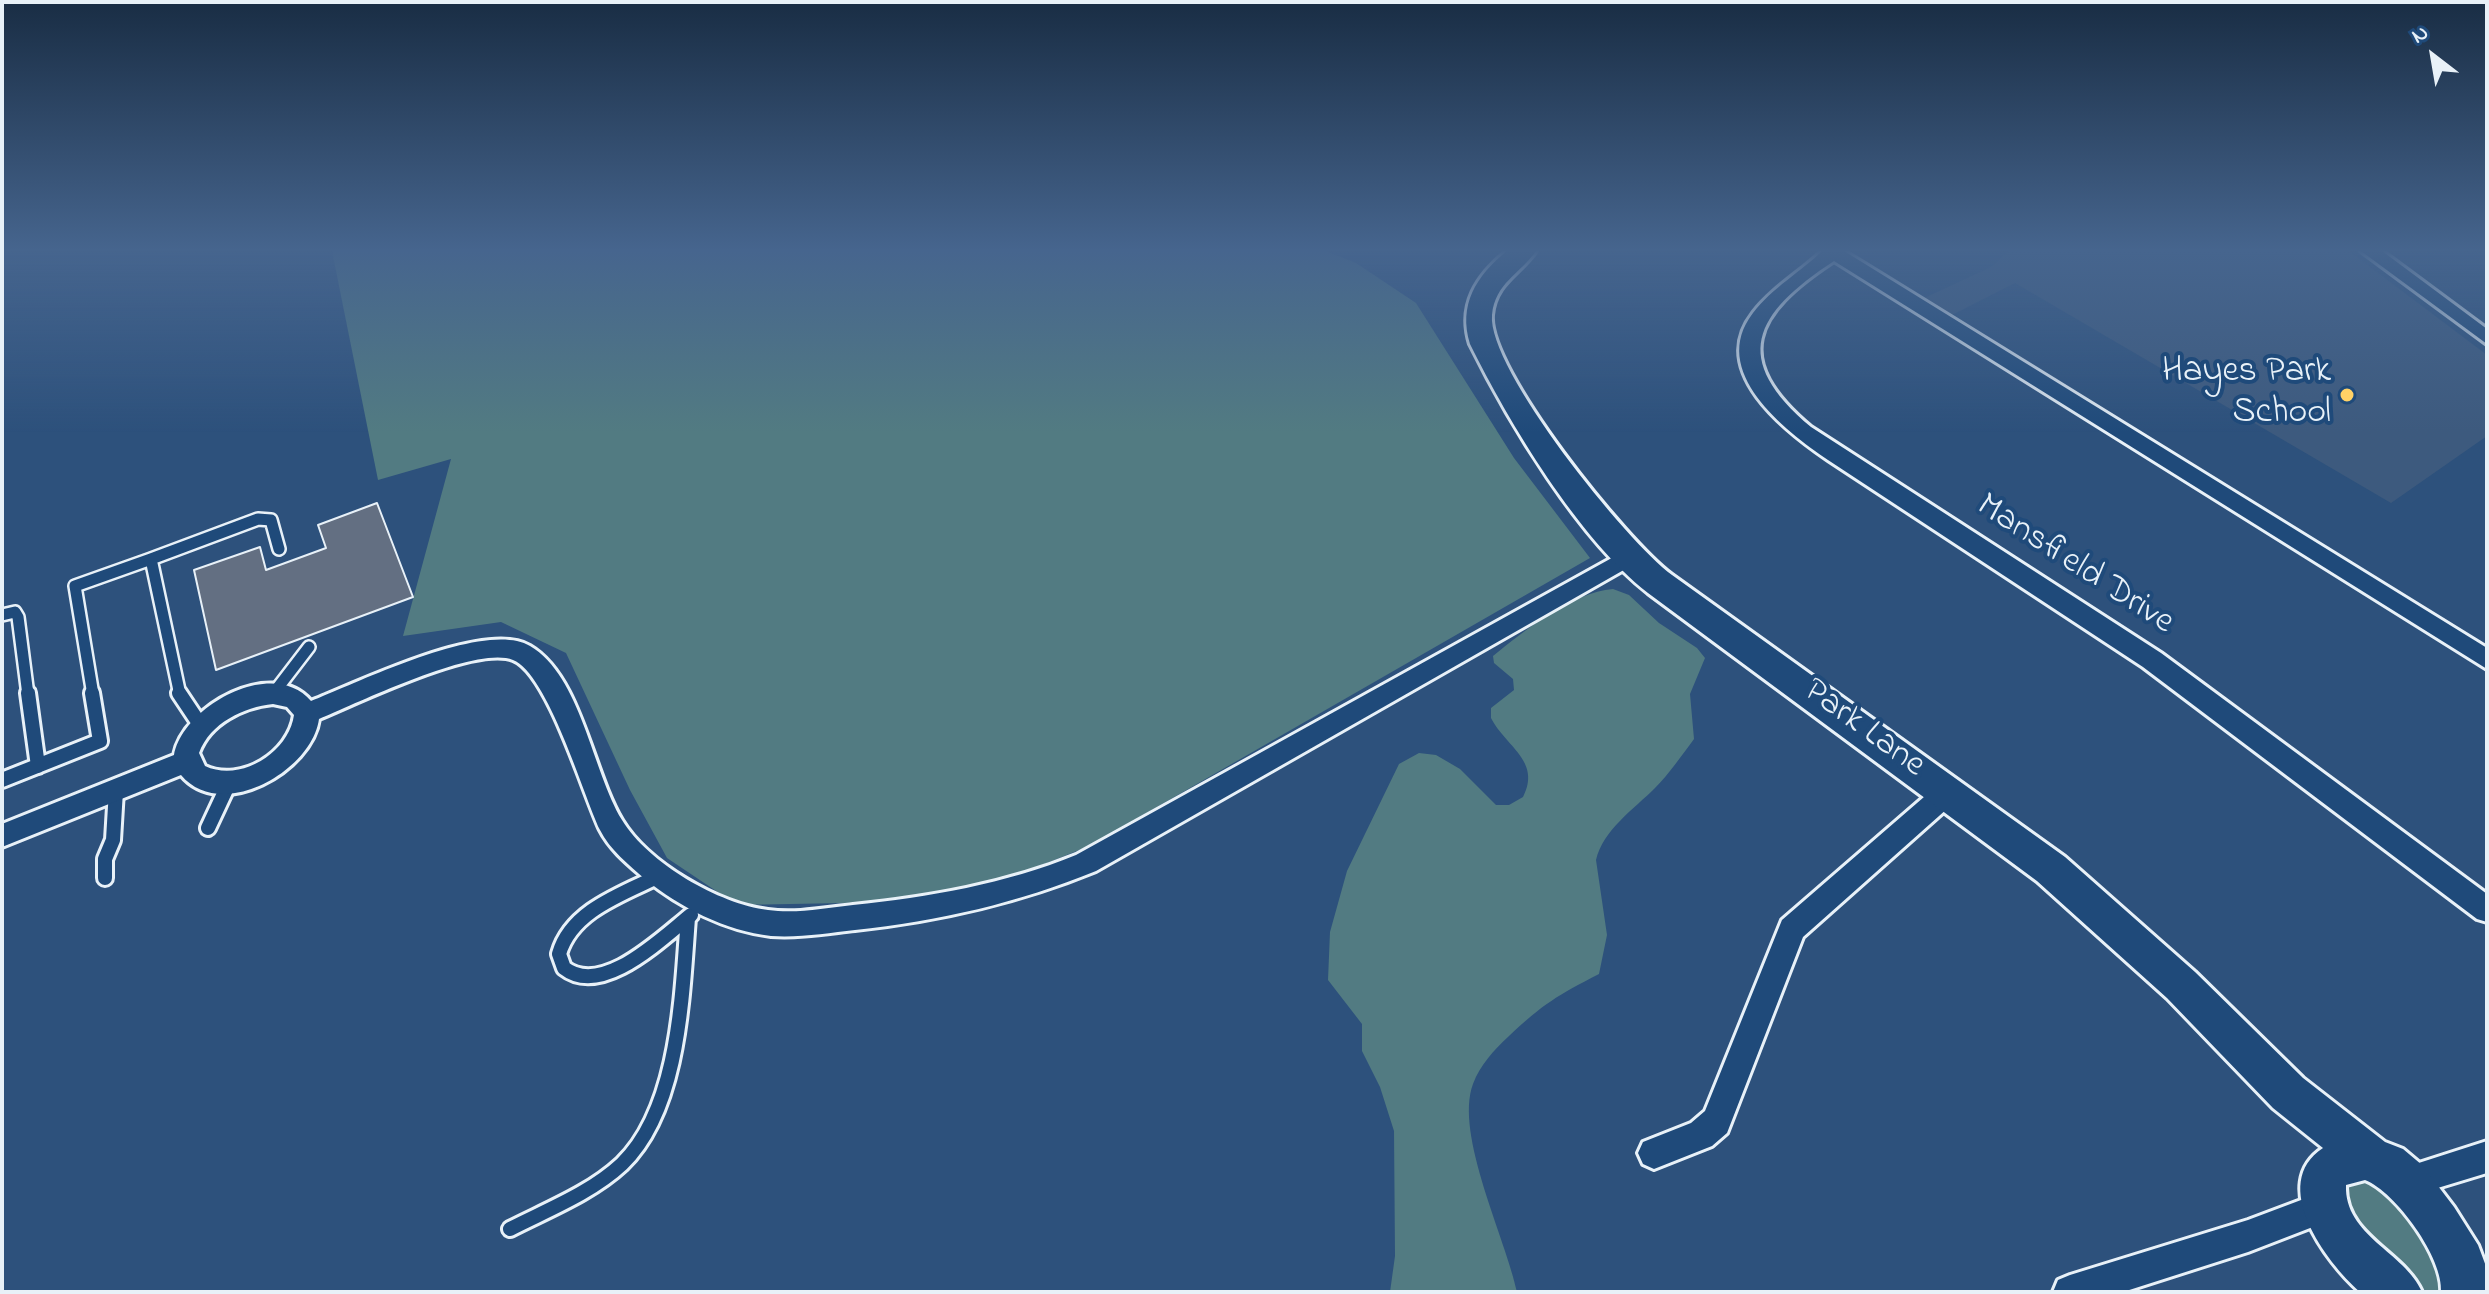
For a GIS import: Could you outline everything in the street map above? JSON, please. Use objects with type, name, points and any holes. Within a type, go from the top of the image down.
[{"type":"street","name":"Park Lane","points":[[1479,311],[1479,336],[1502,381],[1628,557],[1660,584],[2051,869],[2122,929],[2288,1093],[2390,1170],[2440,1225],[2470,1283]]},
{"type":"street","name":"Mansfield Drive","points":[[1768,311],[1753,328],[1749,347],[1754,372],[1786,417],[1835,455],[2152,660],[2487,910]]},
{"type":"street","points":[[1927,311],[2487,660]]},
{"type":"street","points":[[2451,311],[2487,338]]},
{"type":"street","points":[[307,713],[454,655],[490,648],[521,652],[549,678],[612,827],[625,846],[696,909],[769,923],[817,922],[958,904],[1056,876],[1133,839],[1628,557]]},
{"type":"street","points":[[273,694],[295,699],[307,713],[306,729],[287,755],[255,775],[230,781],[206,780],[197,775],[187,761],[190,744],[201,726],[243,699],[273,694]]},
{"type":"street","points":[[2,836],[187,761]]},
{"type":"street","points":[[1654,1153],[1701,1135],[1716,1122],[1792,929],[1948,792]]},
{"type":"street","name":"Park Lane","points":[[2288,1093],[2319,1154],[2325,1190],[2351,1248],[2398,1292]]},
{"type":"street","points":[[2070,1292],[2248,1236],[2325,1190],[2348,1157],[2390,1170],[2487,1157]]},
{"type":"lane","points":[[2,780],[100,741],[75,586],[258,519],[271,520],[279,549]]},
{"type":"lane","points":[[151,559],[179,694],[201,726]]},
{"type":"lane","points":[[2,615],[15,612],[18,617],[38,766]]},
{"type":"lane","points":[[273,694],[309,647]]},
{"type":"lane","points":[[208,828],[230,781]]},
{"type":"lane","points":[[105,878],[105,859],[113,840],[116,790]]},
{"type":"lane","points":[[659,876],[578,921],[563,940],[558,957],[561,965],[577,976],[618,971],[696,909]]},
{"type":"lane","points":[[510,1229],[581,1192],[624,1163],[657,1112],[668,1076],[696,909]]},
{"type":"shaded area","name":"Hayes Park School","points":[[2064,311],[2429,311],[2487,355],[2487,436],[2391,503]]},
{"type":"green space","points":[[344,311],[1421,311],[1514,458],[1590,558],[1089,846],[995,884],[897,902],[737,905],[667,858],[630,790],[566,653],[501,622],[403,636],[451,459],[378,480]]},
{"type":"green space","points":[[1613,589],[1629,595],[1659,623],[1697,648],[1705,658],[1690,694],[1694,739],[1660,783],[1612,830],[1600,849],[1596,860],[1607,935],[1599,974],[1551,1001],[1521,1025],[1488,1058],[1473,1084],[1469,1105],[1470,1130],[1484,1187],[1517,1292],[1390,1292],[1395,1256],[1394,1131],[1380,1087],[1362,1051],[1362,1024],[1328,980],[1330,932],[1347,871],[1399,764],[1419,753],[1436,755],[1460,769],[1496,805],[1509,805],[1523,797],[1528,784],[1525,764],[1491,718],[1491,708],[1514,690],[1513,679],[1494,663],[1493,656],[1565,605],[1581,597]]},
{"type":"green space","points":[[2364,1173],[2434,1237],[2445,1292],[2427,1291],[2400,1276],[2346,1221],[2340,1179]]},
{"type":"building","points":[[377,503],[413,597],[216,670],[194,570],[260,547],[266,570],[326,548],[318,525]]},
{"type":"place","name":"Hayes Park School","points":[[2347,395]]}]
